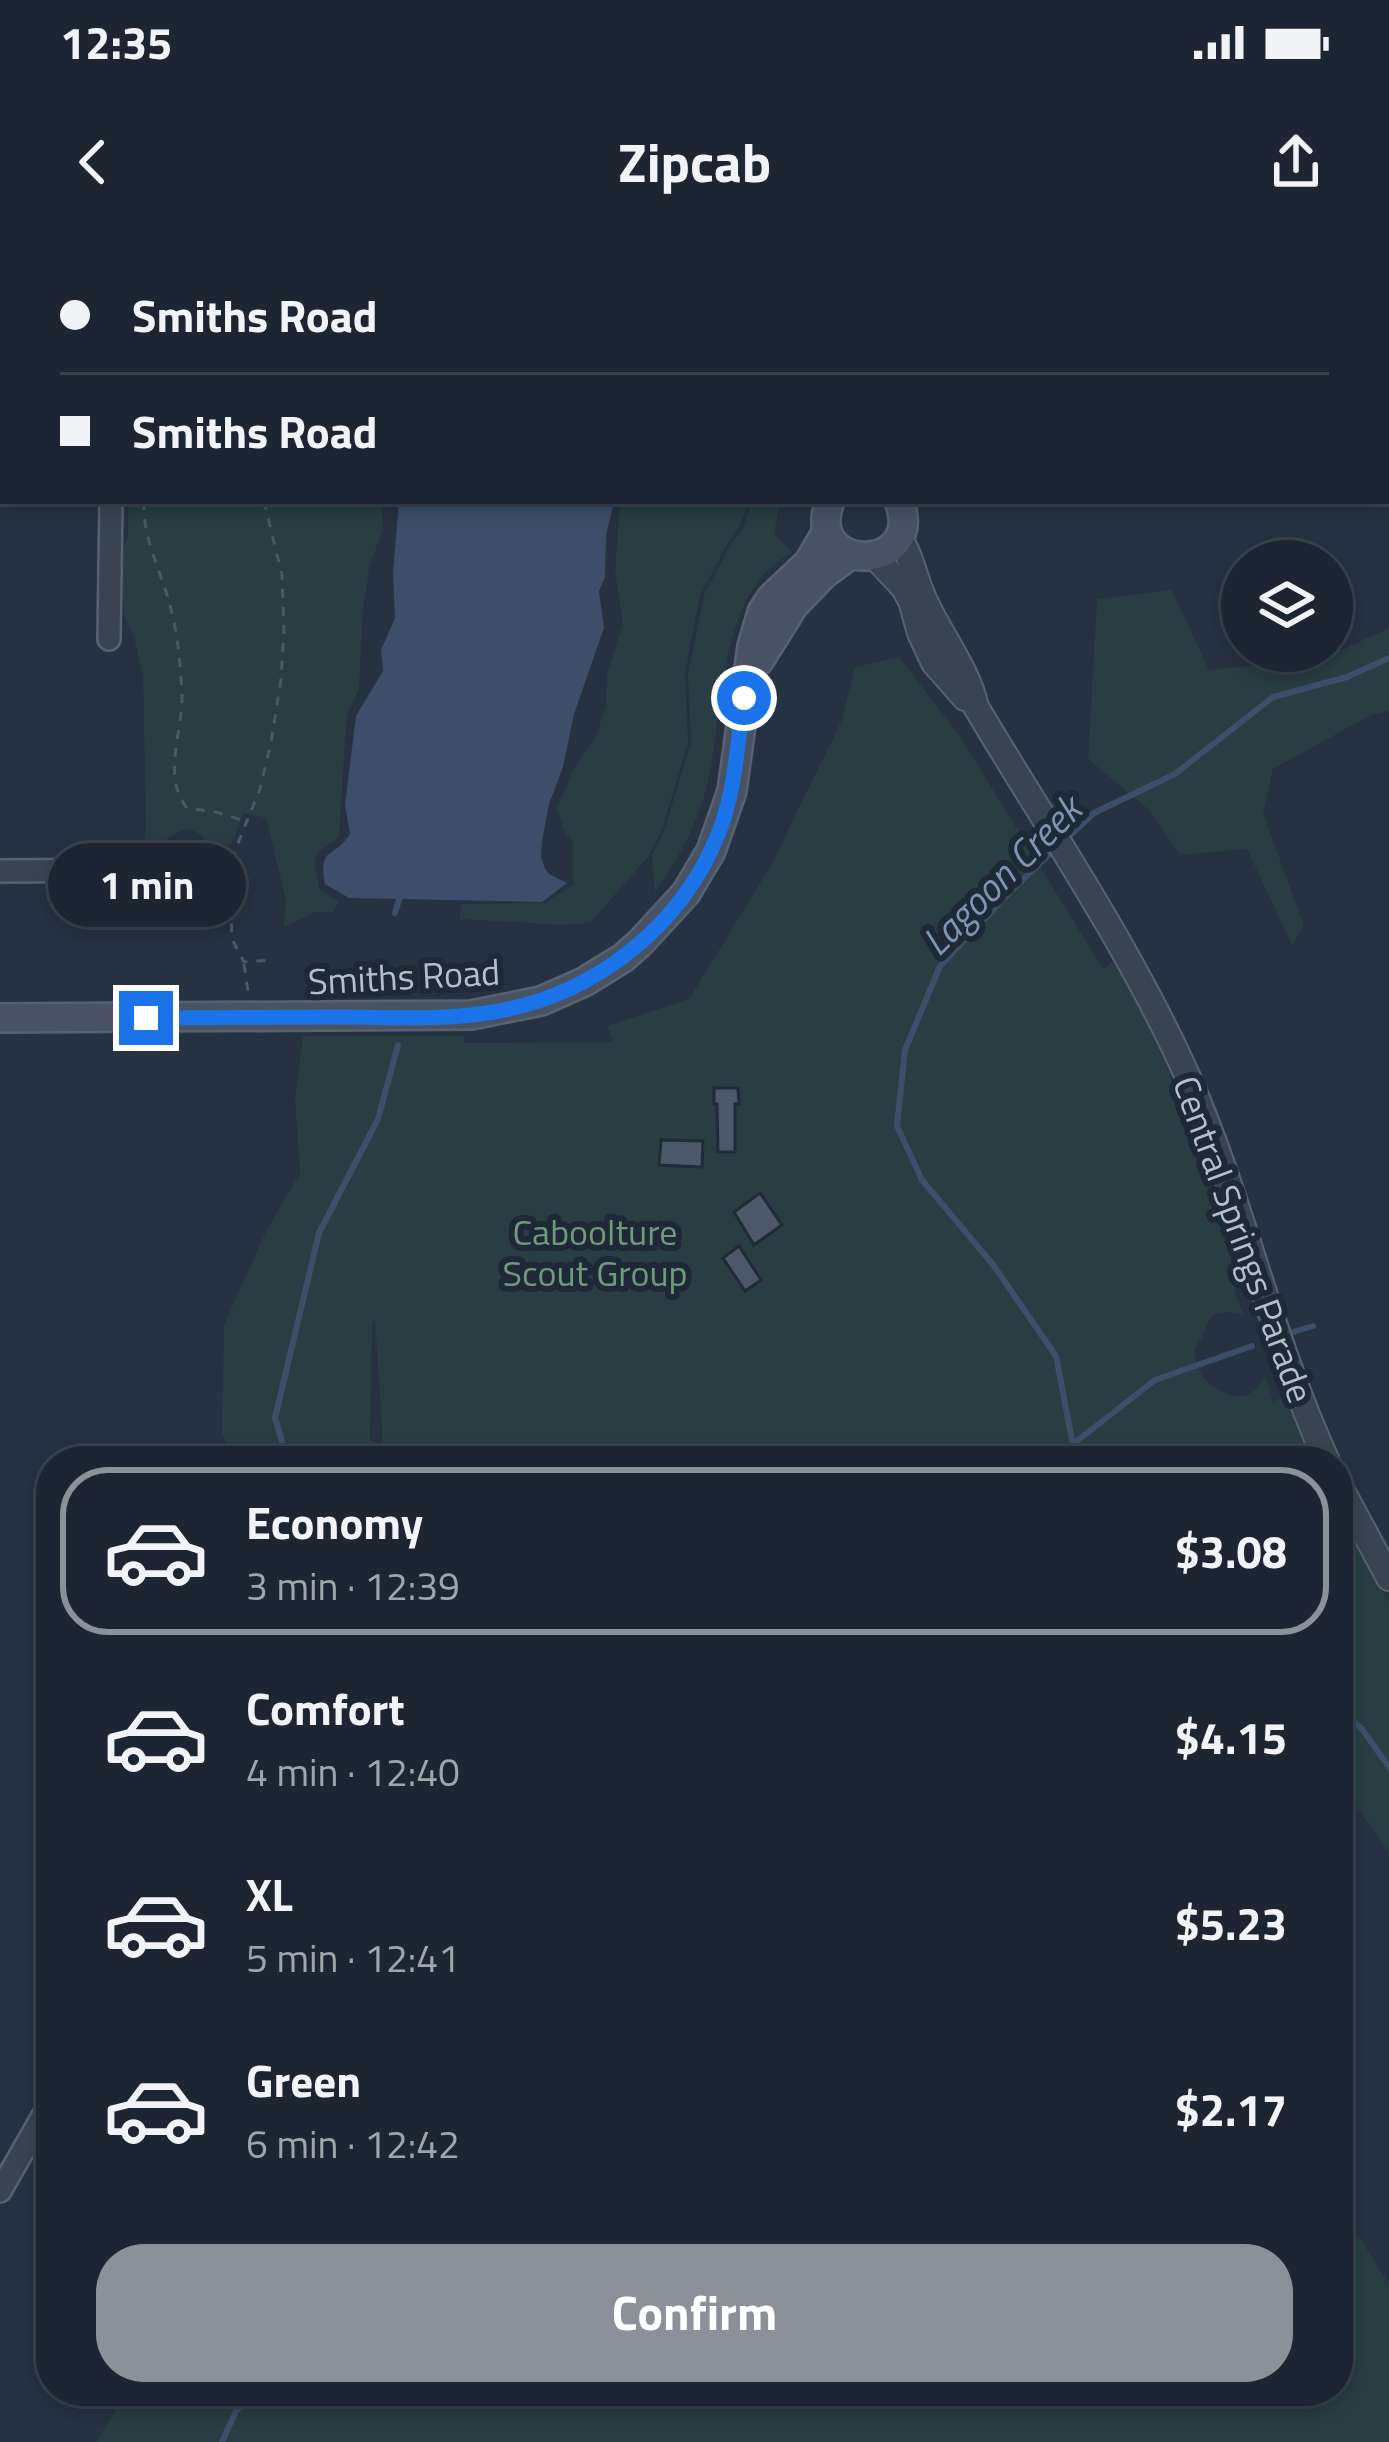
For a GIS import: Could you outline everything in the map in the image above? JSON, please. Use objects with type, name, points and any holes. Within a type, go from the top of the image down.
[{"type":"main road","points":[[827,510],[840,550],[862,556]]},
{"type":"main road","name":"Smiths Road","points":[[0,1018],[471,1015],[563,992],[603,971],[671,911],[699,872],[720,830],[732,791],[752,646],[766,605],[801,571],[827,510]]},
{"type":"main road","name":"Smiths Road","points":[[750,674],[794,605],[824,574],[862,556],[884,553],[903,512]]},
{"type":"street","points":[[109,639],[111,504]]},
{"type":"street","name":"Central Springs Parade","points":[[903,512],[906,547],[929,610],[976,707]]},
{"type":"street","name":"Central Springs Parade","points":[[862,556],[904,588],[934,663],[976,707],[1149,998],[1190,1082],[1237,1207],[1282,1353],[1322,1446]]},
{"type":"street","points":[[0,871],[138,870],[189,860]]},
{"type":"street","points":[[1353,1511],[1389,1578]]},
{"type":"street","points":[[0,2191],[36,2128]]},
{"type":"path","points":[[145,504],[146,532],[171,607],[180,654],[183,706],[177,735],[176,795],[187,808],[245,821]]},
{"type":"path","points":[[248,992],[244,962],[232,938],[230,880],[271,743],[284,632],[282,575],[265,504]]},
{"type":"path","points":[[244,962],[272,961]]},
{"type":"green space","points":[[128,504],[382,504],[383,529],[370,565],[363,608],[359,689],[347,714],[339,837],[318,854],[315,863],[320,890],[339,902],[333,912],[315,912],[284,927],[286,900],[266,818],[244,813],[232,843],[211,848],[202,836],[185,830],[142,857],[146,828],[143,676],[124,615],[120,550],[128,540]]},
{"type":"green space","points":[[622,504],[747,504],[740,526],[700,596],[685,672],[688,743],[661,833],[648,857],[590,923],[460,919],[461,904],[545,903],[573,885],[573,842],[557,808],[574,768],[595,738],[606,706],[607,674],[623,623],[615,572]]},
{"type":"green space","points":[[751,504],[779,504],[774,533],[792,552],[761,578],[736,625],[706,790],[689,835],[655,892],[652,855],[691,742],[688,673],[704,595],[744,527]]},
{"type":"green space","points":[[1172,590],[1209,670],[1221,672],[1353,672],[1353,645],[1389,628],[1389,711],[1371,715],[1273,769],[1263,813],[1304,926],[1292,945],[1247,849],[1180,855],[1150,811],[1088,759],[1097,599]]},
{"type":"green space","name":"Caboolture Scout Group","points":[[899,657],[960,736],[1103,969],[1112,962],[1124,977],[1192,1124],[1244,1276],[1244,1286],[1234,1289],[1243,1314],[1213,1316],[1194,1349],[1198,1367],[1214,1387],[1230,1395],[1252,1392],[1266,1376],[1273,1402],[1283,1396],[1307,1446],[227,1446],[222,1433],[224,1325],[267,1229],[300,1173],[295,1099],[303,1036],[463,1036],[465,1043],[613,1042],[607,1026],[689,999],[770,867],[841,722],[855,667]],"holes":[[[375,1318],[383,1444],[370,1440]]]},
{"type":"green space","points":[[1353,1539],[1389,1603],[1389,1852],[1353,1802]]},
{"type":"green space","points":[[1353,2228],[1389,2284],[1389,2442],[96,2442],[116,2406],[1353,2406]]},
{"type":"water","points":[[399,504],[613,504],[606,536],[605,577],[599,591],[604,628],[574,714],[542,842],[545,869],[567,883],[542,902],[349,898],[325,884],[326,858],[350,834],[345,805],[356,716],[383,671],[381,650],[395,618]]},
{"type":"building","points":[[714,1088],[738,1088],[735,1152],[718,1152]]},
{"type":"building","points":[[661,1140],[703,1141],[702,1167],[659,1165]]},
{"type":"building","points":[[760,1193],[782,1225],[754,1245],[734,1212]]},
{"type":"building","points":[[739,1246],[761,1280],[745,1291],[723,1258]]},
{"type":"waterway","name":"Lagoon Creek","points":[[1067,838],[1094,813],[1175,774],[1273,697],[1347,677],[1389,658]]},
{"type":"waterway","name":"Lagoon Creek","points":[[1057,847],[940,966],[905,1050],[897,1126],[922,1180],[994,1266],[1056,1356],[1073,1446]]},
{"type":"waterway","points":[[395,913],[401,893]]},
{"type":"waterway","points":[[283,1446],[275,1418],[319,1233],[378,1119],[398,1045]]},
{"type":"waterway","points":[[1293,1332],[1313,1326]]},
{"type":"waterway","points":[[1073,1444],[1155,1380],[1252,1346]]},
{"type":"waterway","points":[[1353,1721],[1389,1767]]},
{"type":"waterway","name":"Lagoon Creek","points":[[222,2442],[241,2406]]},
{"type":"route","points":[[146,1018],[471,1015],[542,1000],[584,982],[622,958],[656,928],[686,893],[711,851],[732,791],[744,698]]}]
